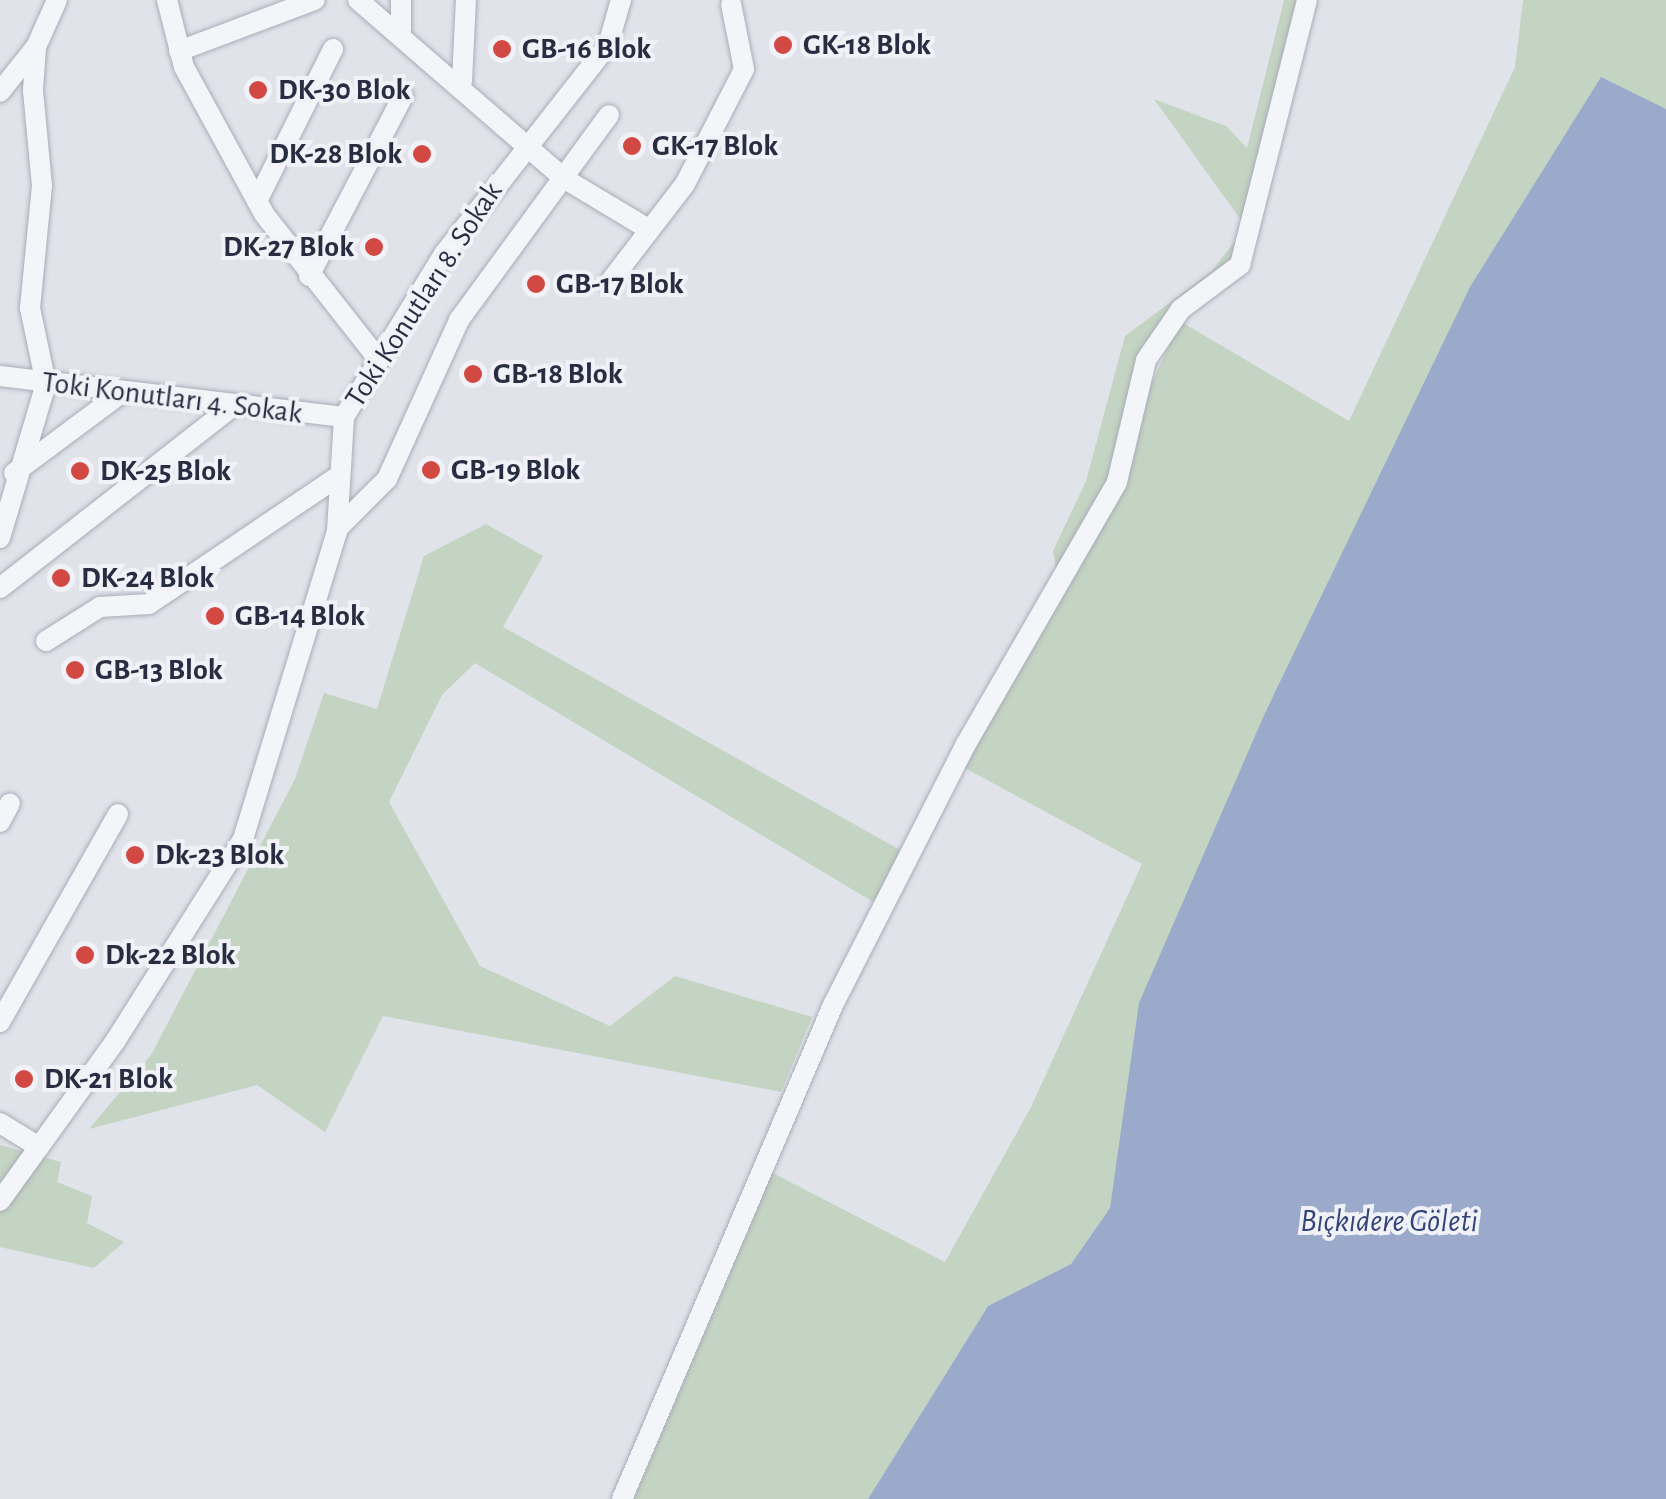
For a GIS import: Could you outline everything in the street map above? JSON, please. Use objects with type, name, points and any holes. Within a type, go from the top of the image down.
[{"type":"street","points":[[0,92],[36,46],[56,0]]},
{"type":"street","points":[[167,0],[179,51],[258,201],[309,276],[380,360]]},
{"type":"street","points":[[179,51],[315,0]]},
{"type":"street","points":[[358,0],[462,82],[566,179],[645,227]]},
{"type":"street","points":[[401,0],[401,31]]},
{"type":"street","points":[[462,82],[466,0]]},
{"type":"street","name":"Toki Konutları 8. Sokak","points":[[0,1201],[243,839],[337,532],[344,418],[528,141],[608,46],[621,0]]},
{"type":"street","points":[[622,1499],[832,1005],[966,744],[1117,482],[1146,360],[1181,309],[1240,265],[1307,0]]},
{"type":"street","points":[[609,283],[645,227],[685,184],[744,68],[731,4]]},
{"type":"street","points":[[0,538],[8,477],[46,384],[30,308],[42,186],[36,46]]},
{"type":"street","points":[[258,201],[332,50]]},
{"type":"street","points":[[309,276],[402,96]]},
{"type":"street","points":[[337,532],[349,509],[387,479],[459,320],[609,116]]},
{"type":"street","name":"Toki Konutları 4. Sokak","points":[[0,376],[120,394],[344,418]]},
{"type":"street","points":[[8,477],[120,394]]},
{"type":"street","points":[[0,588],[232,407]]},
{"type":"street","points":[[46,641],[100,606],[149,604],[340,475]]},
{"type":"street","points":[[0,1022],[118,814]]},
{"type":"street","points":[[0,1124],[39,1148]]},
{"type":"green space","points":[[1284,0],[1301,0],[1245,234],[1236,257],[1151,333],[1111,478],[1056,569],[1053,551],[1086,481],[1125,336],[1211,272],[1246,227],[1154,99],[1226,126],[1247,148]]},
{"type":"green space","name":"Bıçkıdere Göleti","points":[[1523,0],[1666,0],[1666,1321],[1117,1161],[1110,1208],[1071,1264],[988,1306],[868,1499],[634,1499],[769,1171],[945,1262],[1031,1107],[1142,864],[965,768],[1055,597],[1180,321],[1349,421],[1515,67]]},
{"type":"green space","points":[[486,524],[543,556],[503,627],[902,851],[875,903],[475,663],[442,695],[389,802],[480,966],[610,1026],[675,976],[812,1017],[781,1092],[383,1016],[325,1132],[257,1085],[89,1129],[151,1055],[295,779],[324,693],[377,709],[424,556]]},
{"type":"green space","points":[[0,1145],[61,1162],[57,1182],[92,1196],[87,1223],[124,1242],[94,1268],[0,1247]]},
{"type":"water","name":"Bıçkıdere Göleti","points":[[1601,77],[1666,109],[1666,1499],[868,1499],[988,1306],[1071,1264],[1110,1208],[1139,1003],[1265,713],[1470,287]]},
{"type":"place","name":"GK-18 Blok","points":[[783,45]]},
{"type":"place","name":"GB-16 Blok","points":[[502,49]]},
{"type":"place","name":"DK-30 Blok","points":[[258,90]]},
{"type":"place","name":"GK-17 Blok","points":[[632,146]]},
{"type":"place","name":"DK-28 Blok","points":[[422,154]]},
{"type":"place","name":"DK-27 Blok","points":[[374,247]]},
{"type":"place","name":"GB-17 Blok","points":[[536,284]]},
{"type":"place","name":"GB-18 Blok","points":[[473,374]]},
{"type":"place","name":"GB-19 Blok","points":[[431,470]]},
{"type":"place","name":"DK-25 Blok","points":[[80,471]]},
{"type":"place","name":"DK-24 Blok","points":[[61,578]]},
{"type":"place","name":"GB-14 Blok","points":[[215,616]]},
{"type":"place","name":"GB-13 Blok","points":[[75,670]]},
{"type":"place","name":"Dk-23 Blok","points":[[135,855]]},
{"type":"place","name":"Dk-22 Blok","points":[[85,955]]},
{"type":"place","name":"DK-21 Blok","points":[[24,1079]]}]
